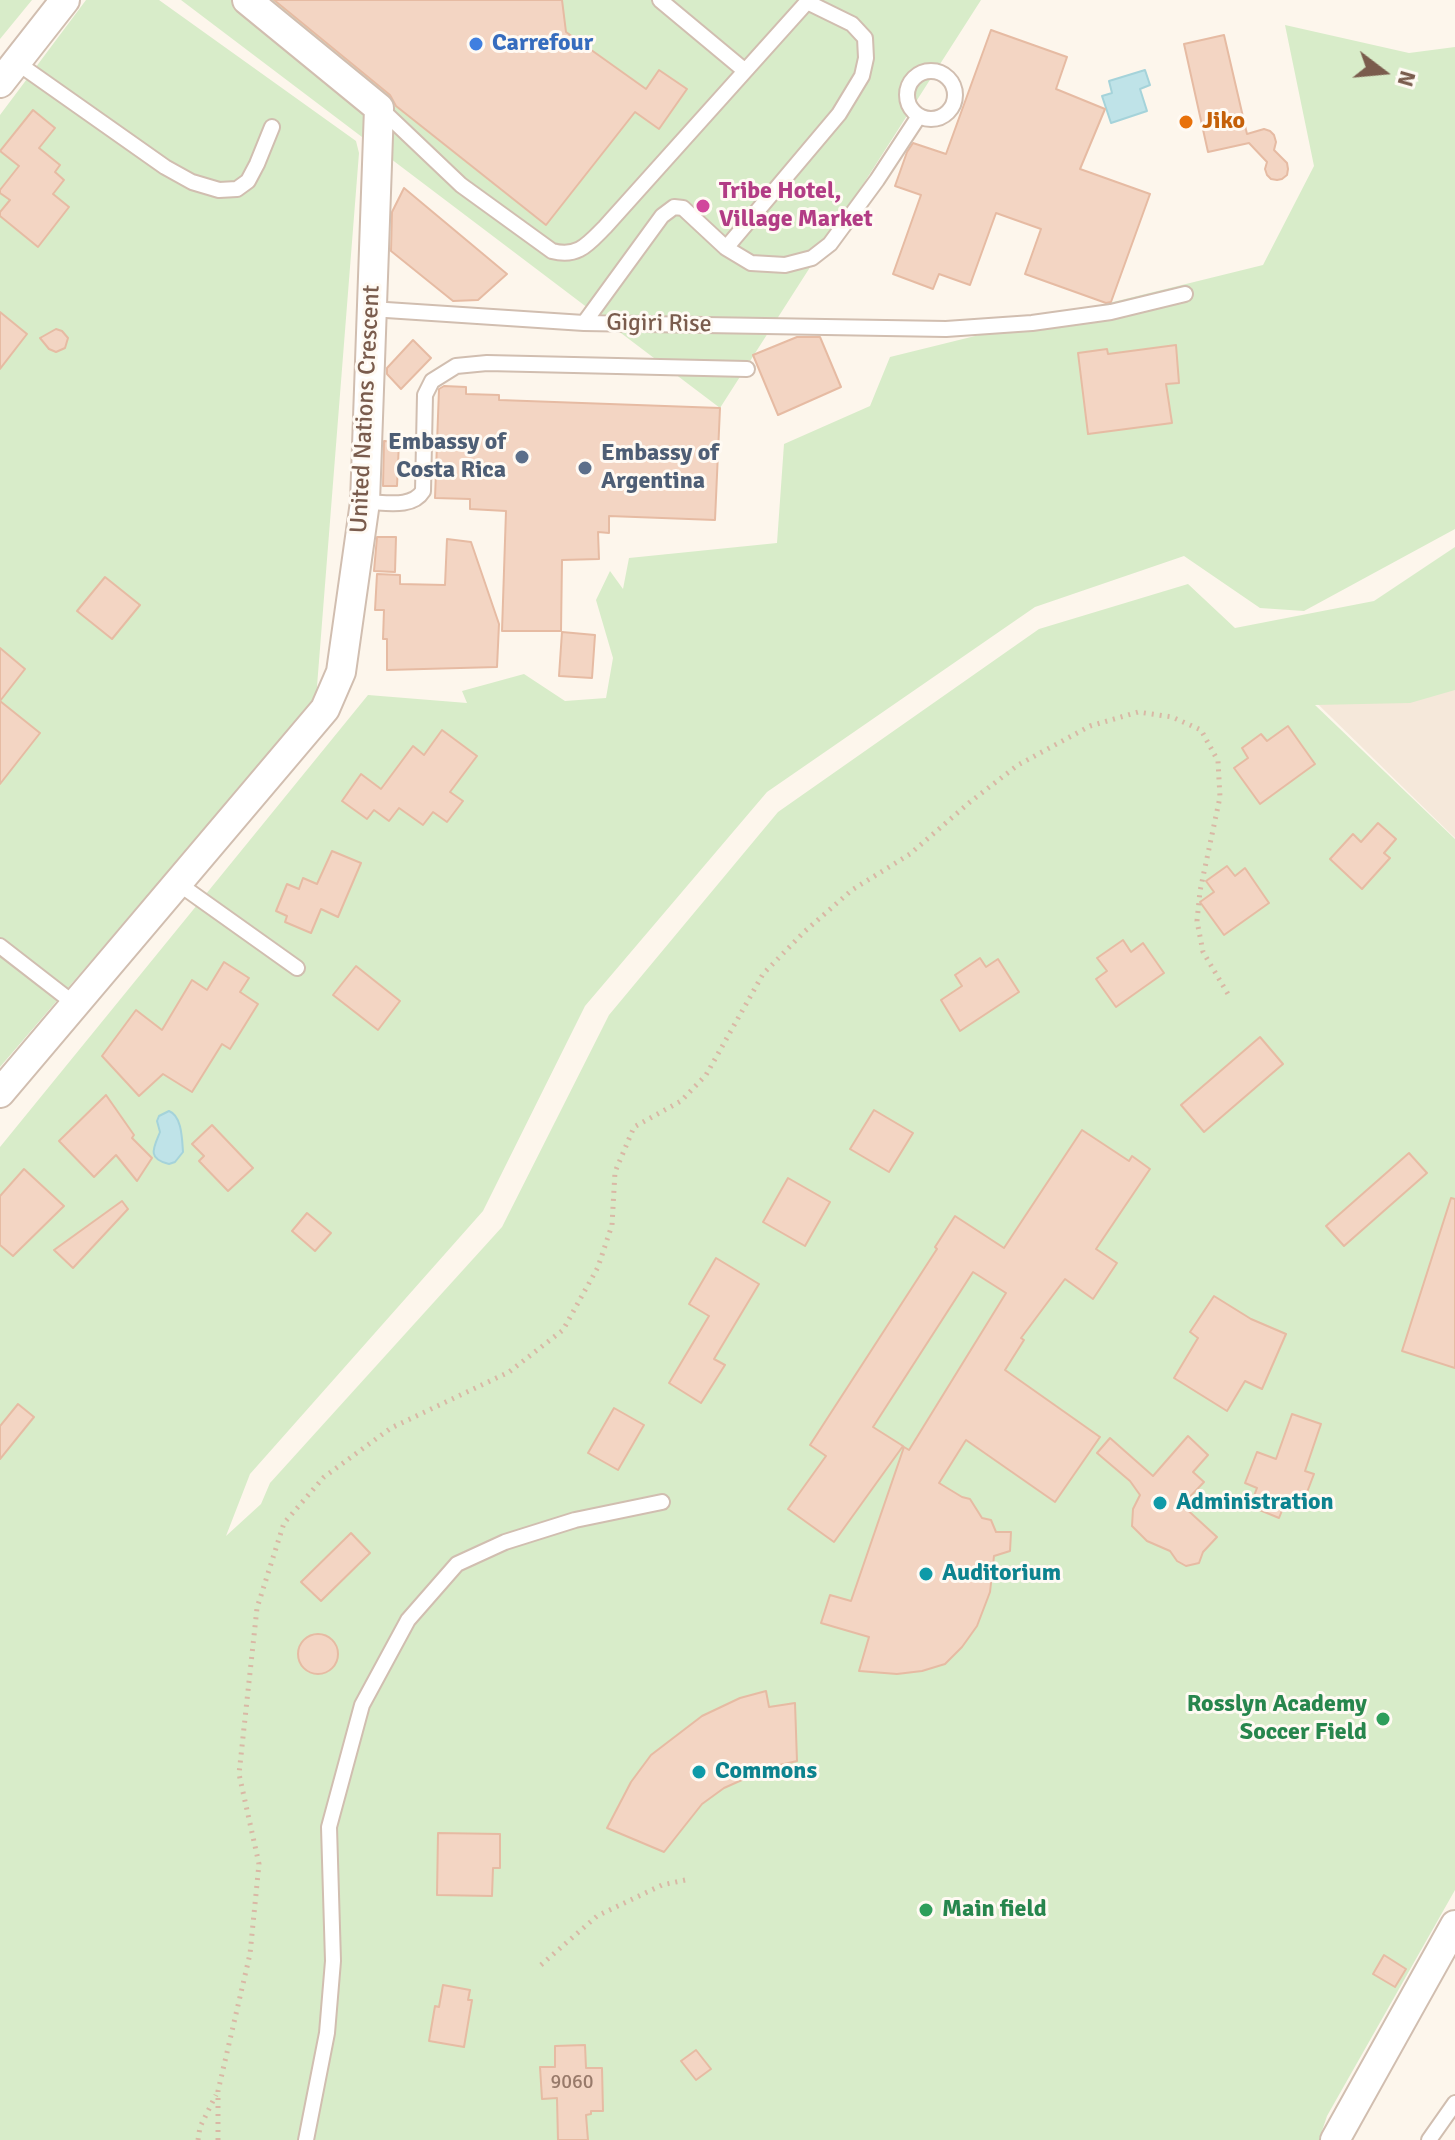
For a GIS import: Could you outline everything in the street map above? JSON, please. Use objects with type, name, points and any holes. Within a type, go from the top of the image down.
[{"type":"street","points":[[8,72],[65,0]]},
{"type":"street","points":[[247,0],[379,108]]},
{"type":"street","name":"United Nations Crescent","points":[[0,1093],[325,709],[341,672],[365,502],[379,108]]},
{"type":"street","points":[[1335,2140],[1455,1925]]},
{"type":"lane","points":[[660,0],[744,70]]},
{"type":"lane","points":[[379,108],[461,185],[552,251],[563,254],[584,247],[605,227],[805,1],[852,24],[865,38],[866,58],[862,76],[839,114],[726,248]]},
{"type":"lane","points":[[8,72],[165,167],[192,182],[219,190],[237,189],[248,181],[272,127]]},
{"type":"lane","points":[[584,323],[662,216],[674,207],[683,208],[726,248],[751,263],[785,265],[812,258],[830,244],[919,116]]},
{"type":"lane","name":"Gigiri Rise","points":[[371,309],[584,323],[946,329],[1032,323],[1111,312],[1185,294]]},
{"type":"lane","points":[[365,502],[410,503],[418,499],[423,491],[425,395],[432,381],[456,366],[487,363],[747,369]]},
{"type":"lane","points":[[179,884],[297,968]]},
{"type":"lane","points":[[0,946],[76,1005]]},
{"type":"lane","points":[[306,2140],[327,2033],[333,1961],[329,1827],[362,1705],[408,1620],[457,1564],[505,1542],[575,1520],[662,1502]]},
{"type":"lane","points":[[1429,2140],[1455,2103]]},
{"type":"path","points":[[218,2140],[218,2091],[250,1954],[259,1864],[239,1774],[257,1608],[284,1523],[324,1477],[391,1428],[509,1372],[563,1330],[598,1267],[612,1225],[615,1172],[634,1127],[681,1101],[706,1075],[763,974],[804,932],[852,890],[910,854],[1018,765],[1090,726],[1138,712],[1172,717],[1201,730],[1218,761],[1220,797],[1200,891],[1197,921],[1203,952],[1228,994]]},
{"type":"path","points":[[541,1965],[597,1916],[662,1885],[690,1879]]},
{"type":"path","points":[[198,2140],[200,2127],[218,2091]]},
{"type":"shaded area","points":[[1455,602],[1455,838],[1289,676]]},
{"type":"green space","points":[[0,0],[32,0],[0,39]]},
{"type":"green space","points":[[86,0],[159,0],[356,141],[359,153],[316,699],[0,1067],[0,115]]},
{"type":"green space","points":[[181,0],[981,0],[720,408]]},
{"type":"green space","points":[[1285,25],[1409,53],[1455,47],[1455,529],[1304,611],[1260,608],[1184,556],[1035,607],[767,792],[585,1006],[483,1211],[250,1474],[226,1536],[261,1504],[270,1483],[502,1227],[609,1015],[778,812],[1039,629],[1188,584],[1235,628],[1374,601],[1455,547],[1455,690],[1410,703],[1315,705],[1455,839],[1455,1890],[1327,2116],[1319,2140],[0,2140],[0,1147],[368,695],[467,703],[462,691],[524,674],[565,701],[606,698],[613,658],[596,600],[610,571],[623,589],[629,558],[777,543],[784,444],[870,406],[890,357],[1263,265],[1314,166]]},
{"type":"water","points":[[1145,70],[1150,85],[1140,89],[1147,111],[1111,123],[1102,96],[1112,93],[1109,81]]},
{"type":"water","points":[[169,1111],[179,1123],[183,1152],[169,1164],[157,1159],[154,1152],[160,1132],[157,1121],[159,1116]]},
{"type":"building","points":[[274,0],[562,0],[566,32],[646,89],[659,70],[687,89],[659,129],[635,112],[546,225],[396,106],[390,95]]},
{"type":"building","points":[[991,30],[1067,57],[1056,89],[1105,109],[1080,169],[1150,194],[1111,302],[1106,303],[1025,274],[1041,229],[996,213],[970,285],[939,274],[933,289],[893,274],[921,195],[895,186],[907,152],[913,143],[946,154]]},
{"type":"building","points":[[1224,35],[1247,134],[1264,129],[1274,135],[1274,150],[1287,163],[1287,175],[1282,179],[1271,179],[1267,175],[1267,162],[1249,143],[1208,152],[1184,44]]},
{"type":"building","points":[[33,110],[55,128],[39,148],[60,165],[55,172],[64,180],[53,194],[69,207],[38,247],[0,216],[10,200],[0,190],[19,166],[0,151]]},
{"type":"building","points":[[404,188],[507,274],[478,300],[453,301],[391,251],[392,212]]},
{"type":"building","points":[[0,312],[27,334],[0,369]]},
{"type":"building","points":[[56,329],[68,338],[65,348],[56,352],[40,338]]},
{"type":"building","points":[[797,337],[820,337],[841,387],[778,415],[753,355]]},
{"type":"building","points":[[413,340],[431,358],[401,389],[387,374],[387,368]]},
{"type":"building","points":[[1176,345],[1179,383],[1166,384],[1172,423],[1088,434],[1078,353],[1107,349],[1108,354]]},
{"type":"building","points":[[444,386],[466,387],[466,394],[499,395],[499,400],[720,408],[715,520],[609,516],[609,533],[598,532],[599,559],[562,560],[561,631],[502,631],[506,511],[470,509],[470,499],[435,498],[439,389]]},
{"type":"building","points":[[384,441],[399,442],[397,486],[383,486]]},
{"type":"building","points":[[377,537],[396,537],[395,572],[374,571]]},
{"type":"building","points":[[447,539],[471,542],[499,624],[497,667],[387,670],[387,639],[383,639],[384,610],[375,610],[377,574],[400,575],[400,584],[445,585]]},
{"type":"building","points":[[105,577],[140,605],[112,639],[77,611]]},
{"type":"building","points":[[562,632],[595,635],[592,678],[559,676]]},
{"type":"building","points":[[0,648],[25,669],[0,701]]},
{"type":"building","points":[[0,701],[40,733],[0,784]]},
{"type":"building","points":[[1288,726],[1315,764],[1260,804],[1234,768],[1248,758],[1242,748],[1261,734],[1267,741]]},
{"type":"building","points":[[442,730],[477,756],[450,792],[463,801],[447,822],[433,812],[423,825],[399,808],[389,821],[374,810],[367,819],[342,801],[361,774],[381,789],[413,746],[424,755]]},
{"type":"building","points":[[1378,823],[1396,839],[1384,853],[1390,858],[1362,889],[1330,859],[1353,834],[1361,842]]},
{"type":"building","points":[[332,851],[361,863],[338,917],[321,909],[311,933],[285,922],[287,916],[276,911],[287,884],[299,889],[303,878],[317,884]]},
{"type":"building","points":[[1227,866],[1235,876],[1245,868],[1269,903],[1224,935],[1200,902],[1214,892],[1206,881]]},
{"type":"building","points":[[1123,940],[1131,952],[1143,943],[1164,973],[1116,1007],[1096,979],[1107,971],[1097,958]]},
{"type":"building","points":[[980,958],[986,967],[998,959],[1019,992],[960,1031],[941,1000],[962,986],[955,975]]},
{"type":"building","points":[[224,962],[249,978],[240,992],[258,1004],[230,1049],[222,1044],[192,1092],[163,1074],[139,1096],[102,1056],[136,1010],[162,1030],[192,980],[207,990]]},
{"type":"building","points":[[356,966],[400,1001],[378,1030],[333,995]]},
{"type":"building","points":[[1260,1037],[1283,1064],[1204,1132],[1181,1105]]},
{"type":"building","points":[[106,1095],[134,1135],[132,1138],[152,1158],[137,1181],[116,1155],[94,1177],[59,1141]]},
{"type":"building","points":[[874,1110],[913,1133],[889,1172],[850,1149]]},
{"type":"building","points":[[212,1125],[253,1168],[228,1191],[199,1161],[204,1156],[192,1144]]},
{"type":"building","points":[[1082,1130],[1129,1161],[1132,1156],[1150,1169],[1096,1249],[1117,1263],[1093,1299],[1065,1279],[1021,1338],[1024,1340],[1005,1370],[1100,1437],[1055,1502],[966,1440],[939,1483],[970,1499],[982,1518],[991,1520],[996,1532],[1011,1532],[1010,1551],[994,1556],[990,1592],[977,1626],[945,1664],[897,1674],[859,1671],[869,1637],[821,1623],[830,1595],[851,1601],[904,1447],[909,1450],[1006,1293],[973,1272],[873,1427],[903,1446],[834,1542],[788,1509],[826,1456],[810,1445],[937,1249],[935,1247],[955,1216],[1004,1248]]},
{"type":"building","points":[[1409,1153],[1427,1173],[1344,1246],[1326,1226]]},
{"type":"building","points":[[24,1169],[64,1206],[13,1256],[0,1245],[0,1196]]},
{"type":"building","points":[[788,1178],[830,1202],[805,1246],[763,1222]]},
{"type":"building","points":[[1451,1198],[1455,1199],[1455,1368],[1402,1351]]},
{"type":"building","points":[[122,1201],[128,1209],[73,1268],[54,1250]]},
{"type":"building","points":[[307,1213],[331,1233],[315,1251],[292,1231]]},
{"type":"building","points":[[716,1258],[759,1284],[714,1359],[725,1365],[701,1403],[669,1383],[709,1316],[689,1304]]},
{"type":"building","points":[[1214,1296],[1251,1319],[1286,1334],[1262,1389],[1245,1381],[1227,1411],[1174,1378],[1198,1338],[1190,1332]]},
{"type":"building","points":[[18,1404],[34,1417],[0,1459],[0,1426]]},
{"type":"building","points":[[614,1408],[644,1425],[618,1470],[588,1453]]},
{"type":"building","points":[[1292,1414],[1321,1424],[1305,1471],[1314,1474],[1301,1508],[1285,1503],[1279,1518],[1250,1506],[1257,1488],[1245,1483],[1257,1452],[1276,1459]]},
{"type":"building","name":"Administration","points":[[1188,1436],[1208,1455],[1193,1472],[1204,1482],[1182,1505],[1217,1537],[1203,1552],[1199,1563],[1186,1566],[1177,1561],[1170,1551],[1147,1541],[1132,1526],[1133,1509],[1140,1495],[1130,1481],[1097,1453],[1110,1438],[1153,1476]]},
{"type":"building","points":[[351,1533],[370,1553],[321,1601],[301,1582]]},
{"type":"building","points":[[318,1634],[332,1640],[338,1654],[332,1668],[318,1674],[304,1668],[298,1654],[304,1640]]},
{"type":"building","name":"Commons","points":[[766,1691],[769,1707],[795,1703],[797,1761],[771,1767],[724,1788],[702,1804],[664,1852],[607,1828],[631,1782],[651,1755],[702,1716],[740,1698]]},
{"type":"building","points":[[438,1833],[500,1834],[500,1868],[493,1868],[492,1896],[437,1895]]},
{"type":"building","points":[[1384,1955],[1406,1969],[1395,1987],[1373,1974]]},
{"type":"building","points":[[443,1985],[470,1990],[468,2000],[472,2000],[464,2047],[429,2041],[435,2006],[439,2007]]},
{"type":"building","points":[[585,2045],[586,2068],[602,2068],[603,2111],[591,2111],[586,2115],[588,2140],[558,2140],[557,2098],[542,2099],[540,2067],[555,2067],[555,2046]]},
{"type":"building","points":[[696,2050],[711,2069],[696,2080],[681,2061]]},
{"type":"place","name":"Carrefour","points":[[476,44]]},
{"type":"place","name":"Jiko","points":[[1186,122]]},
{"type":"place","name":"Tribe Hotel, Village Market","points":[[703,206]]},
{"type":"place","name":"Embassy of Costa Rica","points":[[522,457]]},
{"type":"place","name":"Embassy of Argentina","points":[[585,468]]},
{"type":"place","name":"Administration","points":[[1160,1503]]},
{"type":"place","name":"Auditorium","points":[[926,1574]]},
{"type":"place","name":"Rosslyn Academy Soccer Field","points":[[1383,1719]]},
{"type":"place","name":"Commons","points":[[699,1772]]},
{"type":"place","name":"Main field","points":[[926,1910]]}]
